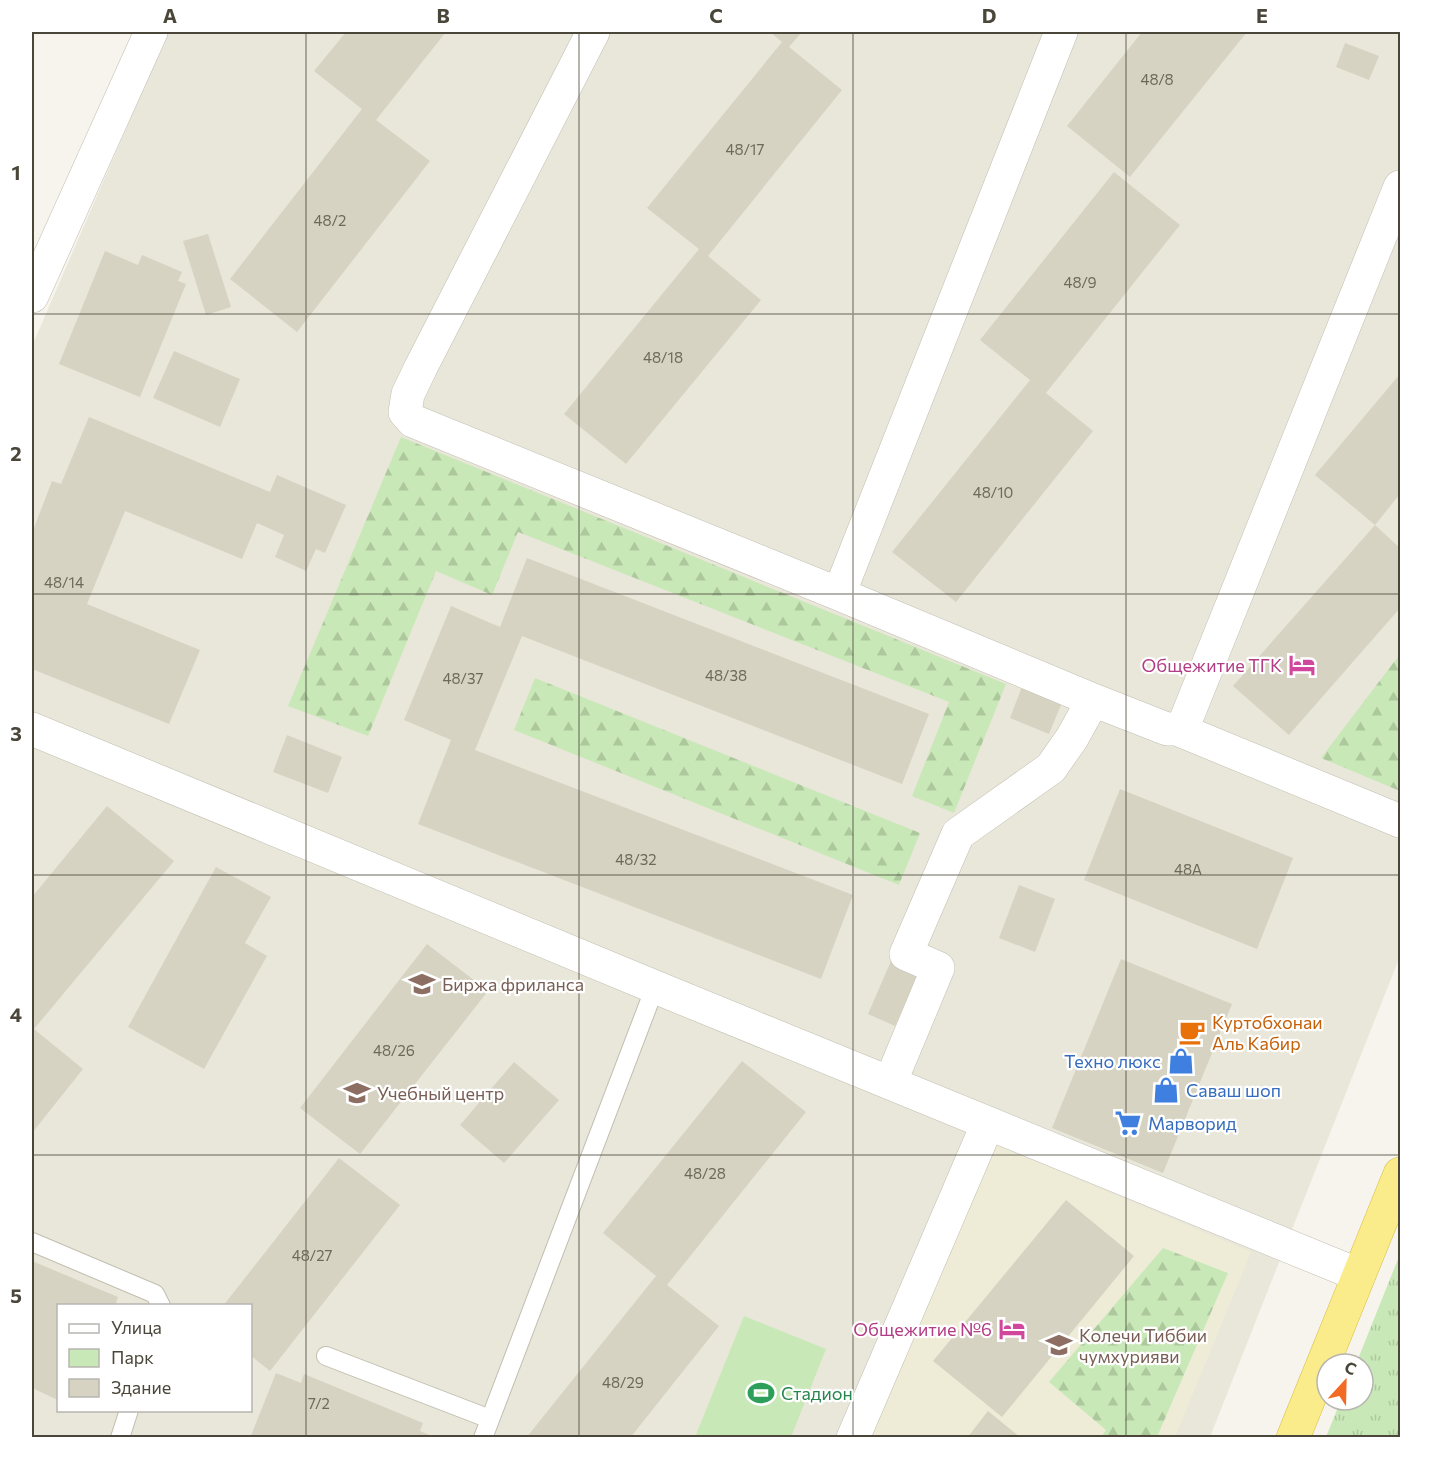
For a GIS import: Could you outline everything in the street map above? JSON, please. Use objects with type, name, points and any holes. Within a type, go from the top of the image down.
[{"type":"highway","points":[[1293,1437],[1401,1174]]},
{"type":"street","points":[[32,296],[151,32]]},
{"type":"street","points":[[594,32],[408,394],[405,412],[413,421],[1093,700],[1167,729],[1177,729],[1401,821]]},
{"type":"street","points":[[839,594],[1061,32]]},
{"type":"street","points":[[1177,729],[1185,722],[1401,188]]},
{"type":"street","points":[[890,1083],[938,968],[906,954],[958,834],[1051,768],[1072,738],[1093,700]]},
{"type":"street","points":[[32,729],[1359,1275]]},
{"type":"street","points":[[853,1437],[988,1123]]},
{"type":"lane","points":[[483,1437],[655,987]]},
{"type":"lane","points":[[32,1242],[155,1294],[160,1304]]},
{"type":"lane","points":[[326,1356],[490,1419]]},
{"type":"lane","points":[[120,1437],[128,1412]]},
{"type":"shaded area","points":[[168,32],[1400,32],[1400,956],[1210,1437],[38,1438],[32,1435],[32,346]]},
{"type":"shaded area","name":"Колечи Тиббии чумхурияви","points":[[994,1144],[1251,1252],[1175,1437],[864,1438]]},
{"type":"green space","points":[[401,437],[1006,684],[954,813],[912,796],[949,702],[518,532],[492,595],[436,571],[368,736],[288,706]]},
{"type":"green space","points":[[1400,654],[1400,791],[1321,758]]},
{"type":"green space","points":[[535,678],[920,833],[899,885],[514,730]]},
{"type":"green space","points":[[1163,1248],[1228,1273],[1157,1437],[1101,1437],[1106,1430],[1049,1382]]},
{"type":"green space","points":[[1400,1254],[1400,1437],[1326,1437],[1336,1412],[1375,1412],[1375,1352],[1361,1352]]},
{"type":"green space","name":"Стадион","points":[[744,1316],[826,1349],[791,1437],[695,1437]]},
{"type":"building","points":[[346,32],[446,32],[376,120],[430,161],[297,332],[230,279],[362,109],[314,71]]},
{"type":"building","points":[[770,32],[802,32],[789,47],[842,90],[708,256],[761,300],[626,464],[564,414],[699,249],[647,208],[782,42]]},
{"type":"building","points":[[1142,32],[1247,32],[1130,177],[1067,126]]},
{"type":"building","points":[[1345,43],[1379,56],[1369,80],[1336,67]]},
{"type":"building","points":[[1114,172],[1180,225],[1046,393],[1093,431],[956,602],[892,552],[1030,380],[980,340]]},
{"type":"building","points":[[208,234],[231,307],[206,315],[183,241]]},
{"type":"building","points":[[105,251],[138,265],[142,255],[182,272],[178,281],[186,284],[140,397],[59,364]]},
{"type":"building","points":[[174,351],[240,379],[220,427],[153,398]]},
{"type":"building","points":[[1400,374],[1400,494],[1375,525],[1315,475]]},
{"type":"building","points":[[89,417],[270,492],[277,475],[346,505],[325,553],[316,549],[306,571],[275,557],[284,535],[257,523],[242,559],[125,511],[87,604],[200,650],[169,724],[32,669],[32,533],[52,481],[61,484]]},
{"type":"building","points":[[1375,525],[1400,548],[1400,608],[1289,735],[1233,686]]},
{"type":"building","points":[[527,558],[929,714],[902,784],[522,636],[475,750],[853,895],[821,979],[418,824],[451,740],[404,720],[451,606],[500,627]]},
{"type":"building","points":[[1023,684],[1063,700],[1049,734],[1010,718]]},
{"type":"building","points":[[287,735],[342,757],[328,793],[273,772]]},
{"type":"building","points":[[1120,789],[1293,858],[1257,949],[1084,880]]},
{"type":"building","points":[[107,806],[174,861],[34,1029],[83,1069],[32,1133],[32,897]]},
{"type":"building","points":[[216,867],[271,897],[245,943],[267,956],[204,1069],[128,1027]]},
{"type":"building","points":[[1019,885],[1055,899],[1035,952],[999,938]]},
{"type":"building","points":[[427,944],[488,991],[360,1154],[300,1108]]},
{"type":"building","points":[[1121,959],[1232,1004],[1163,1173],[1052,1128]]},
{"type":"building","points":[[891,961],[918,973],[895,1026],[868,1014]]},
{"type":"building","points":[[742,1061],[806,1112],[667,1285],[719,1326],[630,1438],[526,1438],[656,1276],[603,1233]]},
{"type":"building","points":[[514,1062],[559,1100],[504,1163],[460,1125]]},
{"type":"building","points":[[339,1158],[400,1205],[270,1371],[252,1357],[252,1304],[225,1304]]},
{"type":"building","points":[[1066,1200],[1134,1256],[1002,1417],[933,1361]]},
{"type":"building","points":[[32,1261],[118,1297],[116,1304],[57,1304],[57,1400],[32,1388]]},
{"type":"building","points":[[276,1373],[301,1383],[304,1374],[423,1423],[420,1431],[436,1438],[250,1438]]},
{"type":"building","points":[[988,1411],[1021,1438],[967,1438]]},
{"type":"place","name":"Общежитие ТГК","points":[[1302,665]]},
{"type":"place","name":"Биржа фриланса","points":[[422,984]]},
{"type":"place","name":"Куртобхонаи Аль Кабир","points":[[1192,1032]]},
{"type":"place","name":"Техно люкс","points":[[1181,1061]]},
{"type":"place","name":"Саваш шоп","points":[[1166,1090]]},
{"type":"place","name":"Учебный центр","points":[[357,1093]]},
{"type":"place","name":"Марворид","points":[[1128,1123]]},
{"type":"place","name":"Общежитие №6","points":[[1012,1329]]},
{"type":"place","name":"Колечи Тиббии чумхурияви","points":[[1059,1345]]},
{"type":"place","name":"Стадион","points":[[761,1393]]}]
